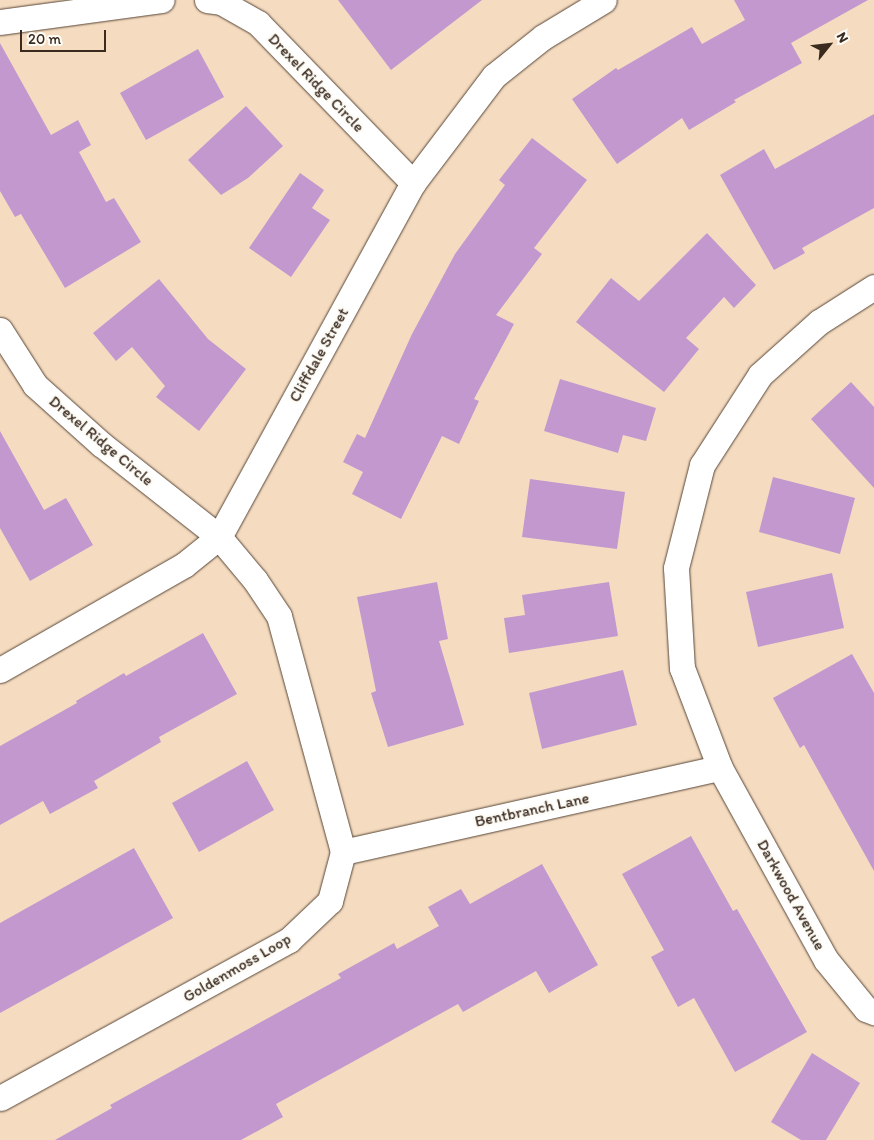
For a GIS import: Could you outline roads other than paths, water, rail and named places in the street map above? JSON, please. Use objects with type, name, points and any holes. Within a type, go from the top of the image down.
[{"type":"street","points":[[0,22],[162,0]]},
{"type":"street","name":"Drexel Ridge Circle","points":[[207,0],[221,2],[258,24],[413,183]]},
{"type":"street","name":"Cliffdale Street","points":[[0,670],[184,565],[219,537],[413,183],[494,76],[543,36],[604,0]]},
{"type":"street","name":"Darkwood Avenue","points":[[874,288],[819,322],[760,375],[702,465],[676,568],[682,668],[720,768],[826,960],[866,1009],[874,1012]]},
{"type":"street","name":"Drexel Ridge Circle","points":[[0,330],[35,385],[101,444],[219,537]]},
{"type":"street","points":[[219,537],[255,580],[279,616],[343,852]]},
{"type":"street","name":"Bentbranch Lane","points":[[343,852],[720,768]]},
{"type":"street","name":"Goldenmoss Loop","points":[[0,1098],[289,940],[330,901],[343,852]]}]
